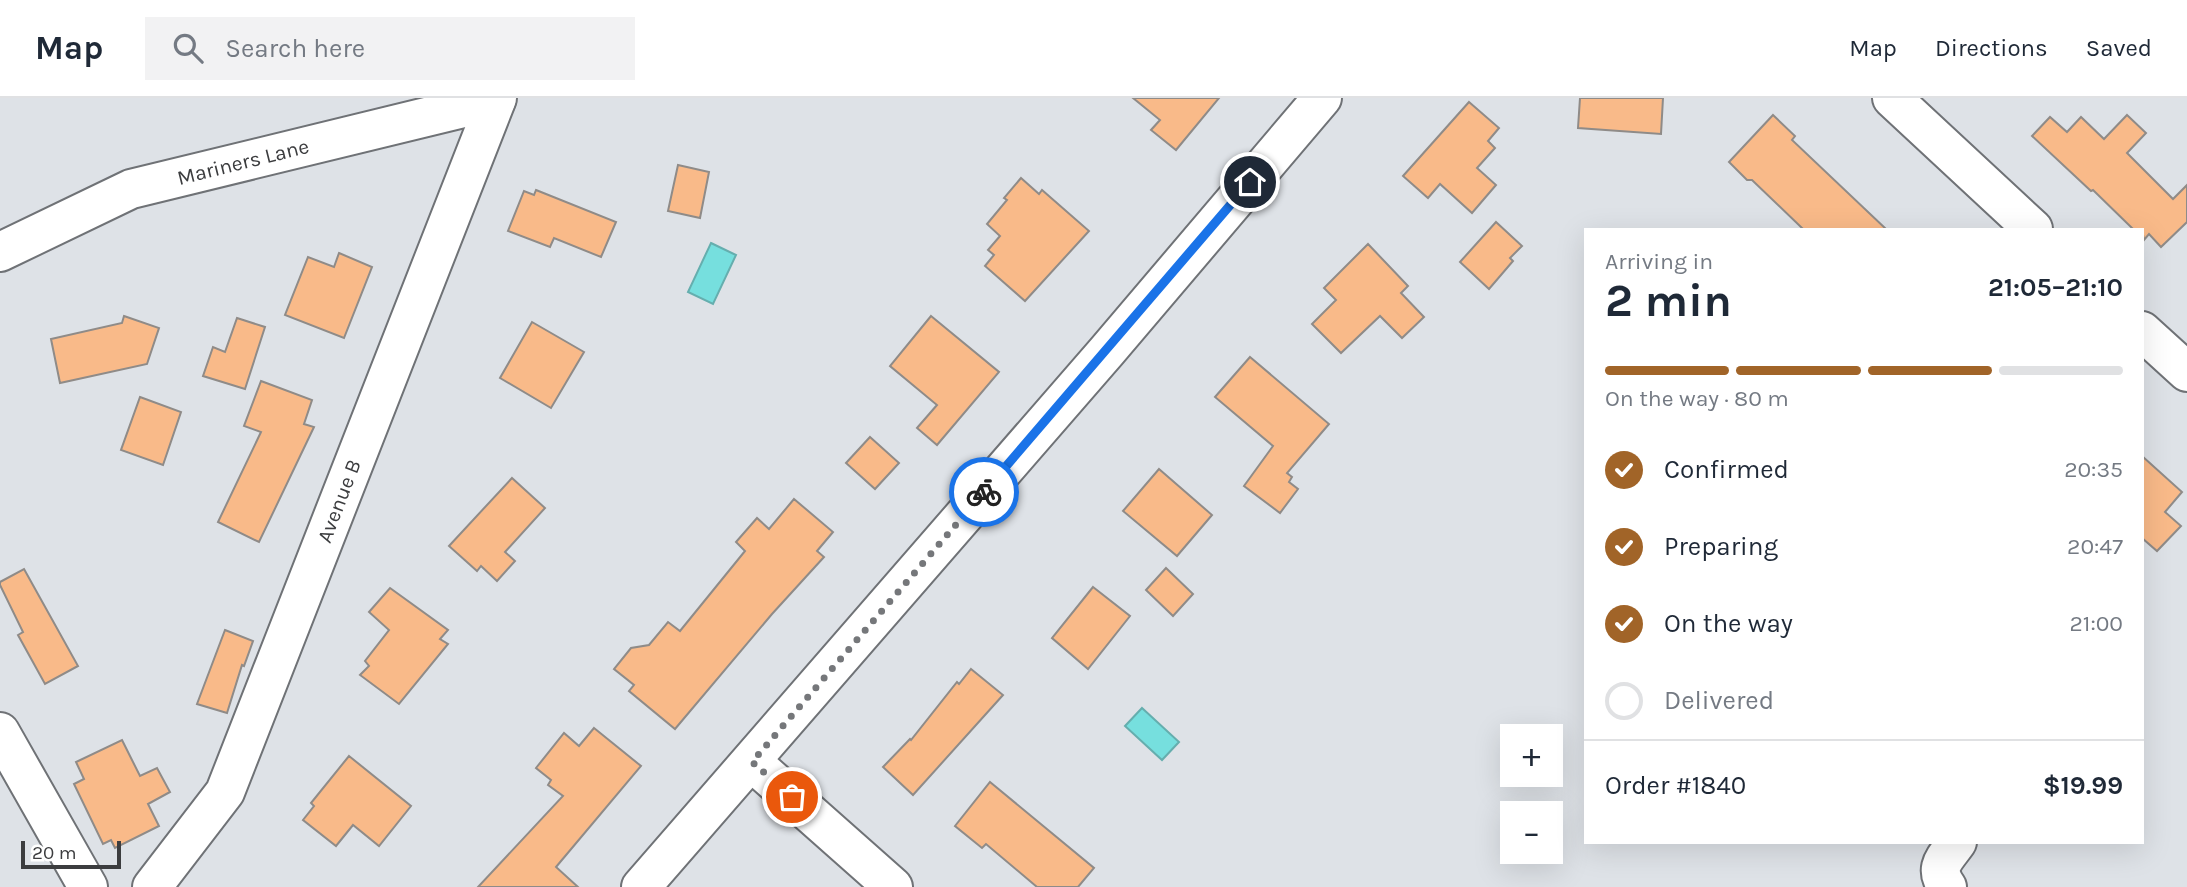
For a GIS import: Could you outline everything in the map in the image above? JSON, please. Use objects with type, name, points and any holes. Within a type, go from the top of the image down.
[{"type":"street","points":[[641,887],[1107,351],[1322,98]]},
{"type":"street","points":[[1892,98],[2032,228]]},
{"type":"street","name":"Mariners Lane","points":[[0,252],[131,189],[496,99]]},
{"type":"street","name":"Avenue B","points":[[152,887],[225,792],[496,99]]},
{"type":"street","points":[[2144,333],[2187,372]]},
{"type":"street","points":[[0,732],[88,887]]},
{"type":"street","points":[[752,762],[893,887]]},
{"type":"street","points":[[1947,887],[1940,878],[1939,868],[1955,844]]},
{"type":"water","points":[[711,243],[736,255],[713,304],[688,292]]},
{"type":"water","points":[[1142,708],[1179,742],[1162,760],[1125,726]]},
{"type":"building","points":[[1133,98],[1219,98],[1176,150],[1151,130],[1160,120]]},
{"type":"building","points":[[1580,98],[1663,98],[1661,134],[1578,128]]},
{"type":"building","points":[[1469,102],[1499,128],[1488,141],[1495,148],[1477,168],[1496,185],[1472,213],[1440,184],[1428,198],[1403,176]]},
{"type":"building","points":[[1773,115],[1795,136],[1792,140],[1885,228],[1802,228],[1729,162]]},
{"type":"building","points":[[2127,115],[2146,133],[2127,153],[2173,199],[2187,185],[2187,222],[2161,247],[2149,234],[2144,240],[2144,228],[2132,228],[2032,136],[2050,117],[2067,132],[2081,117],[2104,139]]},
{"type":"building","points":[[678,165],[709,172],[700,218],[668,211]]},
{"type":"building","points":[[1021,178],[1039,194],[1042,190],[1089,231],[1025,301],[985,266],[994,255],[988,250],[1000,236],[987,224]]},
{"type":"building","points":[[536,190],[616,222],[601,257],[554,238],[550,247],[508,231],[524,191],[534,195]]},
{"type":"building","points":[[1496,222],[1522,246],[1510,258],[1513,261],[1489,289],[1460,262]]},
{"type":"building","points":[[1368,244],[1408,286],[1401,293],[1424,317],[1402,338],[1380,316],[1341,353],[1312,324],[1336,300],[1324,288]]},
{"type":"building","points":[[339,253],[372,267],[344,338],[285,315],[308,257],[334,267]]},
{"type":"building","points":[[124,316],[159,328],[147,364],[60,383],[51,339],[122,323]]},
{"type":"building","points":[[931,316],[999,372],[937,445],[917,428],[937,405],[890,366]]},
{"type":"building","points":[[237,318],[265,327],[245,389],[203,376],[213,347],[225,352]]},
{"type":"building","points":[[532,322],[584,352],[551,408],[500,378]]},
{"type":"building","points":[[1250,357],[1329,424],[1287,473],[1292,477],[1289,482],[1298,489],[1280,513],[1244,486],[1273,446],[1215,397]]},
{"type":"building","points":[[261,381],[312,400],[304,424],[314,427],[259,542],[218,522],[261,432],[244,426]]},
{"type":"building","points":[[140,397],[181,412],[163,465],[121,450]]},
{"type":"building","points":[[870,437],[899,463],[875,489],[846,463]]},
{"type":"building","points":[[2144,458],[2182,492],[2165,512],[2181,526],[2157,551],[2144,540]]},
{"type":"building","points":[[1159,469],[1212,515],[1177,556],[1123,511]]},
{"type":"building","points":[[512,478],[545,508],[505,552],[515,561],[497,581],[481,566],[477,571],[449,546]]},
{"type":"building","points":[[794,499],[833,532],[817,551],[824,557],[675,729],[629,691],[634,685],[614,669],[631,648],[649,645],[668,622],[680,631],[745,551],[736,542],[757,518],[769,529]]},
{"type":"building","points":[[1166,568],[1193,594],[1173,616],[1146,590]]},
{"type":"building","points":[[24,569],[78,666],[45,684],[18,635],[23,632],[0,585],[0,582]]},
{"type":"building","points":[[1093,587],[1130,616],[1088,669],[1052,638]]},
{"type":"building","points":[[390,588],[448,630],[440,639],[448,644],[399,704],[360,675],[369,666],[365,661],[389,630],[369,612]]},
{"type":"building","points":[[225,630],[253,641],[244,666],[242,665],[227,713],[197,704]]},
{"type":"building","points":[[971,669],[1003,695],[913,795],[883,767],[911,740],[957,682],[959,684]]},
{"type":"building","points":[[594,728],[641,766],[556,867],[578,887],[478,887],[563,796],[548,785],[551,780],[536,768],[564,733],[579,746]]},
{"type":"building","points":[[122,740],[140,776],[157,768],[170,792],[148,804],[159,826],[115,848],[111,840],[103,844],[74,784],[84,779],[76,762]]},
{"type":"building","points":[[349,756],[411,806],[379,846],[353,825],[336,846],[303,820],[314,806],[311,803]]},
{"type":"building","points":[[990,782],[1094,868],[1078,887],[1037,887],[986,844],[982,848],[955,826]]},
{"type":"way so far","points":[[792,797],[752,762],[984,492]]},
{"type":"route","points":[[984,492],[1250,182]]}]
